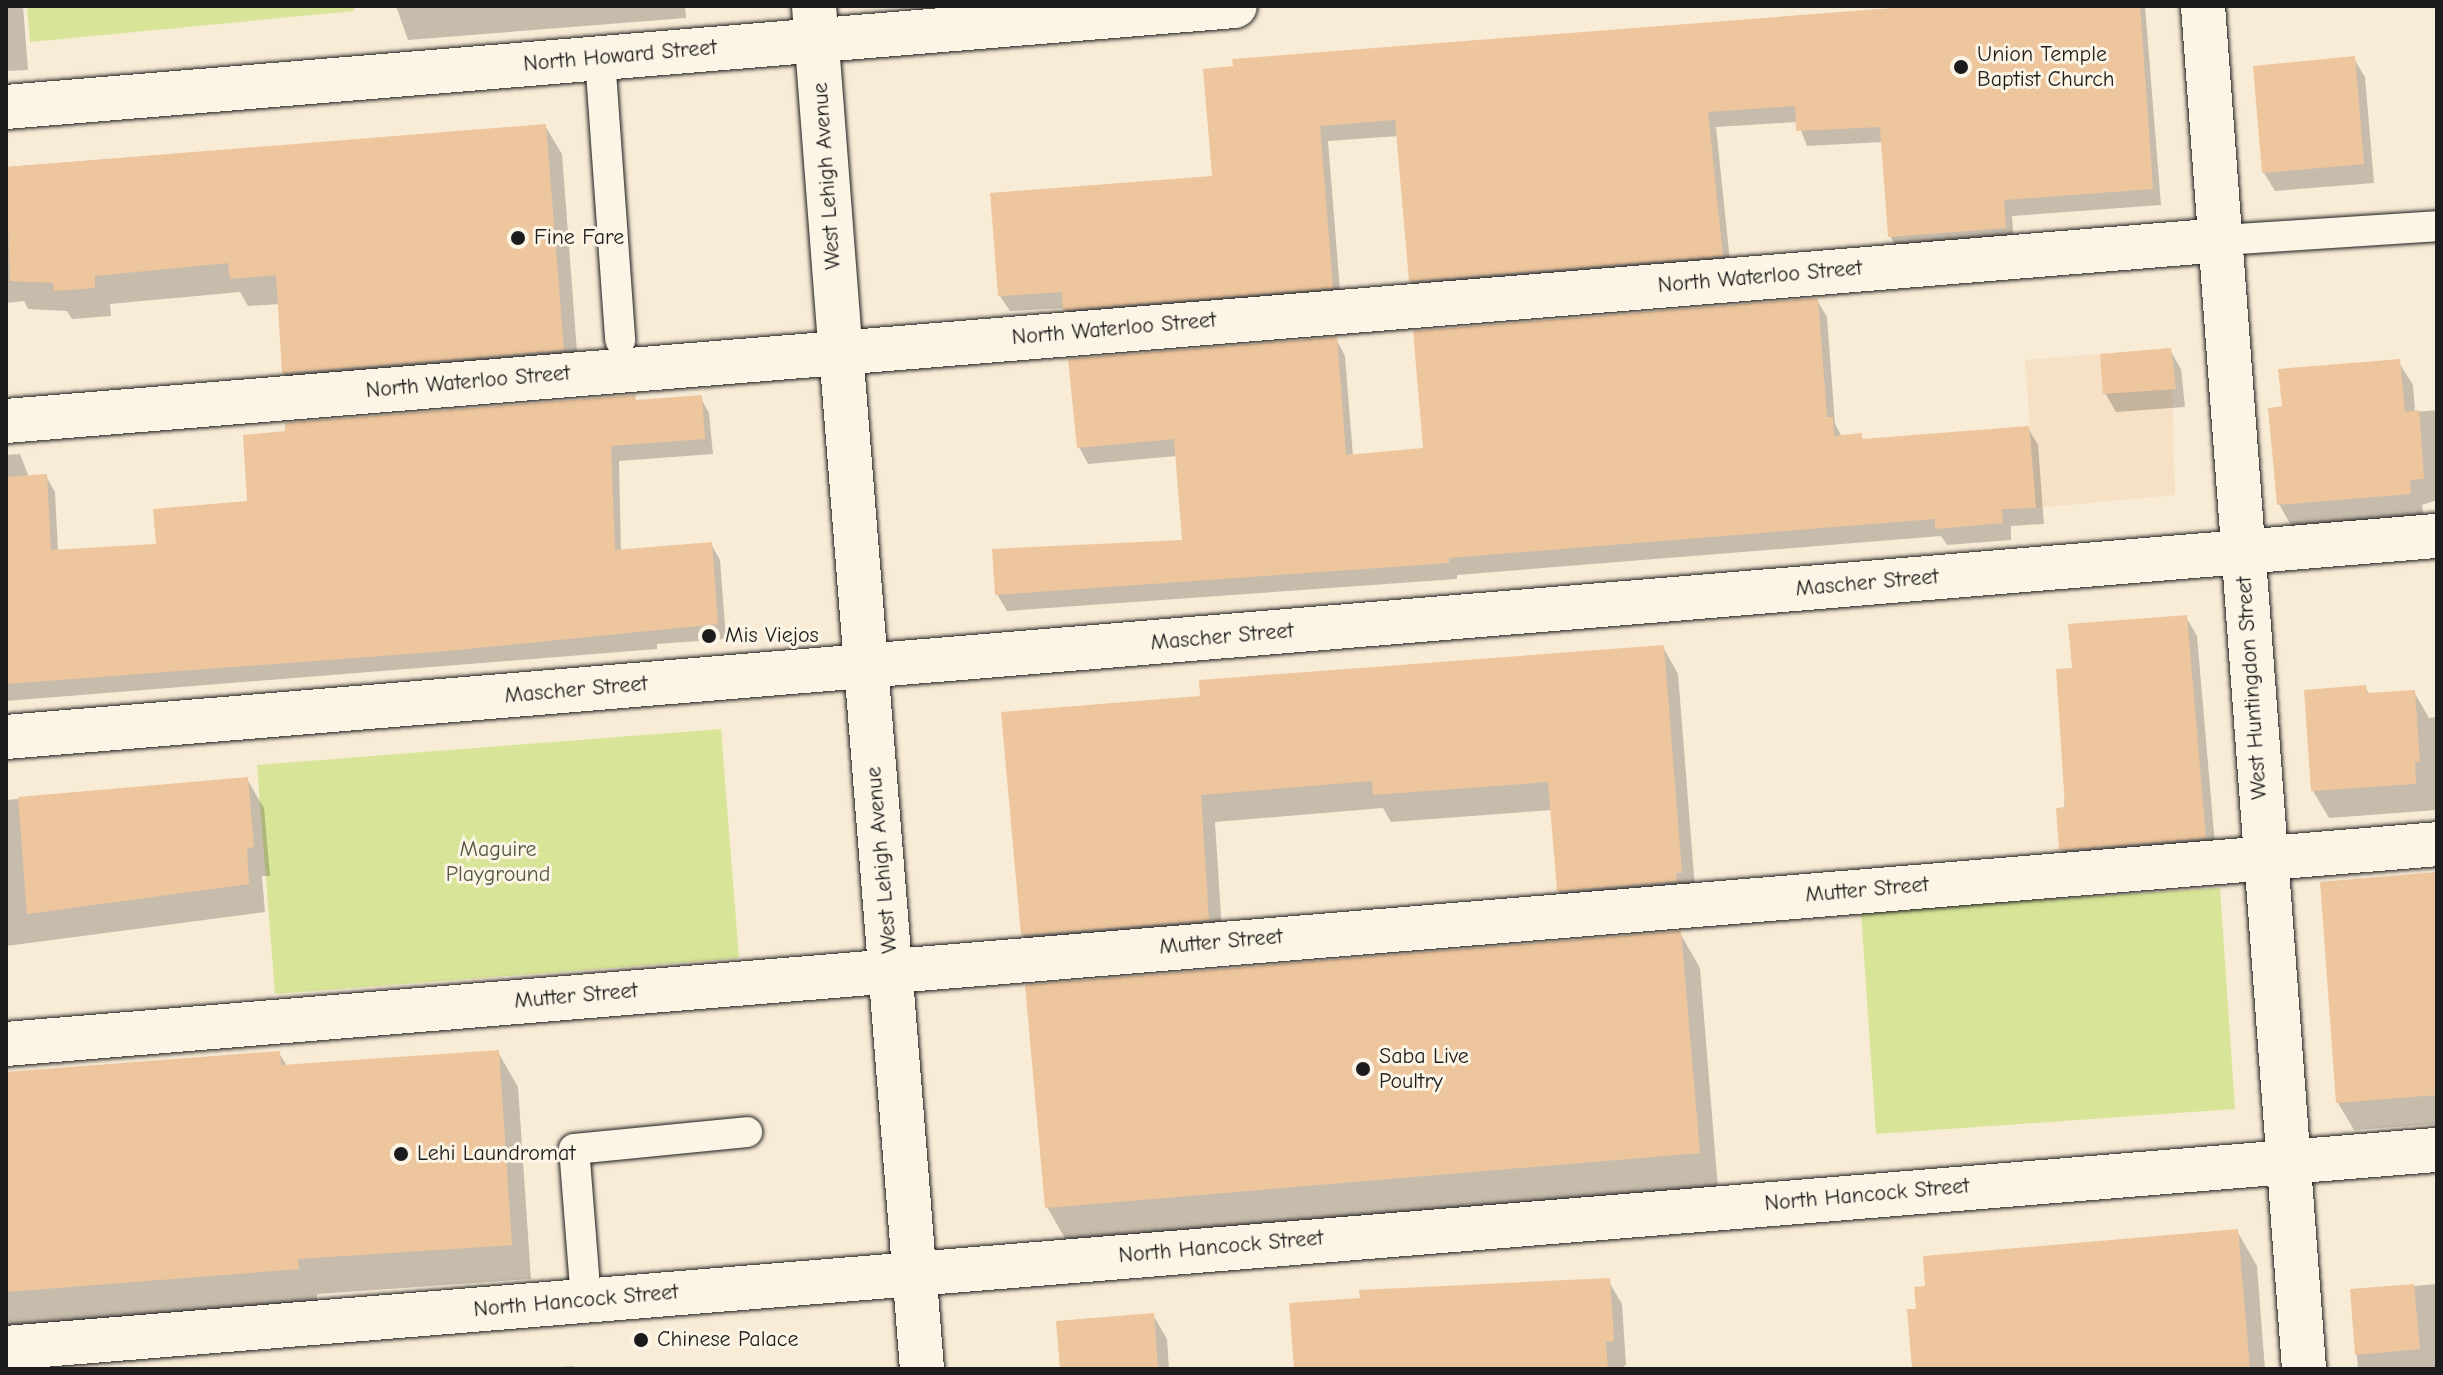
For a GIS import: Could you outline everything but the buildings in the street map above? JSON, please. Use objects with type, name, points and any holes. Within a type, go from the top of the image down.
[{"type":"street","name":"North Howard Street","points":[[6,107],[600,58],[816,23],[1235,6]]},
{"type":"street","name":"West Huntingdon Street","points":[[2203,6],[2304,1369]]},
{"type":"street","name":"West Lehigh Avenue","points":[[816,23],[922,1369]]},
{"type":"street","name":"North Waterloo Street","points":[[6,421],[840,348],[2222,240]]},
{"type":"street","name":"Mascher Street","points":[[6,737],[2437,536]]},
{"type":"street","name":"Mutter Street","points":[[6,1044],[2437,844]]},
{"type":"street","name":"North Hancock Street","points":[[6,1348],[2437,1150]]},
{"type":"lane","points":[[600,58],[620,340]]},
{"type":"lane","points":[[2222,240],[2437,226]]},
{"type":"lane","points":[[586,1300],[574,1149],[747,1132]]},
{"type":"shaded area","points":[[2171,348],[2175,495],[2036,508],[2025,360]]},
{"type":"green space","points":[[27,6],[354,6],[354,11],[30,42]]},
{"type":"green space","name":"Maguire Playground","points":[[721,729],[739,958],[275,994],[257,765]]},
{"type":"green space","points":[[2220,888],[2235,1109],[1876,1134],[1861,912]]},
{"type":"place","name":"Union Temple Baptist Church","points":[[1961,67]]},
{"type":"place","name":"Fine Fare","points":[[518,238]]},
{"type":"place","name":"Mis Viejos","points":[[709,636]]},
{"type":"place","name":"Saba Live Poultry","points":[[1363,1069]]},
{"type":"place","name":"Lehi Laundromat","points":[[401,1154]]},
{"type":"place","name":"Chinese Palace","points":[[641,1340]]}]
